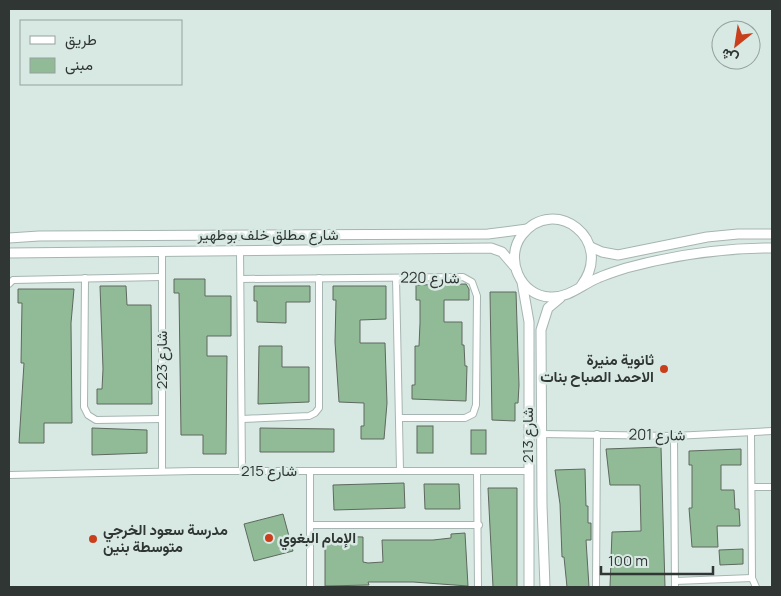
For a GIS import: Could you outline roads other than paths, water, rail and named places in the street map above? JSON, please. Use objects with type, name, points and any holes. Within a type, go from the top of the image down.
[{"type":"main road","points":[[581,286],[592,268],[591,247],[585,235],[576,226],[564,221],[551,219],[538,222],[527,229],[516,246],[514,266],[522,282],[533,292],[547,297],[562,297],[581,286],[627,268],[696,253],[772,248]]},
{"type":"main road","name":"شارع مطلق خلف بوطهير","points":[[9,238],[39,236],[488,234],[527,229]]},
{"type":"main road","points":[[591,247],[602,252],[618,255],[707,237],[738,234],[772,234]]},
{"type":"main road","name":"شارع مطلق خلف بوطهير","points":[[9,253],[491,248],[502,252],[514,266]]},
{"type":"main road","name":"شارع 213","points":[[522,282],[529,322],[528,471],[530,587]]},
{"type":"main road","name":"شارع 213","points":[[546,587],[542,434],[542,322],[548,308],[562,297]]},
{"type":"street","name":"شارع 223","points":[[162,250],[162,471]]},
{"type":"street","points":[[240,251],[242,470]]},
{"type":"street","points":[[9,284],[13,280],[161,277]]},
{"type":"street","name":"شارع 220","points":[[241,279],[463,277],[472,282],[477,296],[476,405],[473,414],[465,418],[400,418]]},
{"type":"street","points":[[85,278],[84,407],[88,415],[96,420],[162,419]]},
{"type":"street","points":[[242,419],[309,416],[319,408],[319,278]]},
{"type":"street","points":[[396,278],[400,470]]},
{"type":"street","name":"شارع 201","points":[[542,434],[674,436],[752,434],[772,431]]},
{"type":"street","points":[[596,587],[597,434]]},
{"type":"street","points":[[752,434],[752,578],[756,587]]},
{"type":"street","points":[[674,436],[675,584],[752,578]]},
{"type":"street","name":"شارع 215","points":[[9,474],[242,470],[528,471]]},
{"type":"street","points":[[310,471],[310,587]]},
{"type":"street","points":[[478,471],[478,587]]},
{"type":"street","points":[[752,487],[772,487]]},
{"type":"street","points":[[310,525],[479,525]]},
{"type":"place","name":"ثانوية منيرة الاحمد الصباح بنات","points":[[664,369]]},
{"type":"place","name":"الإمام البغوي","points":[[269,538]]},
{"type":"place","name":"مدرسة سعود الخرجي متوسطة بنين","points":[[93,539]]}]
